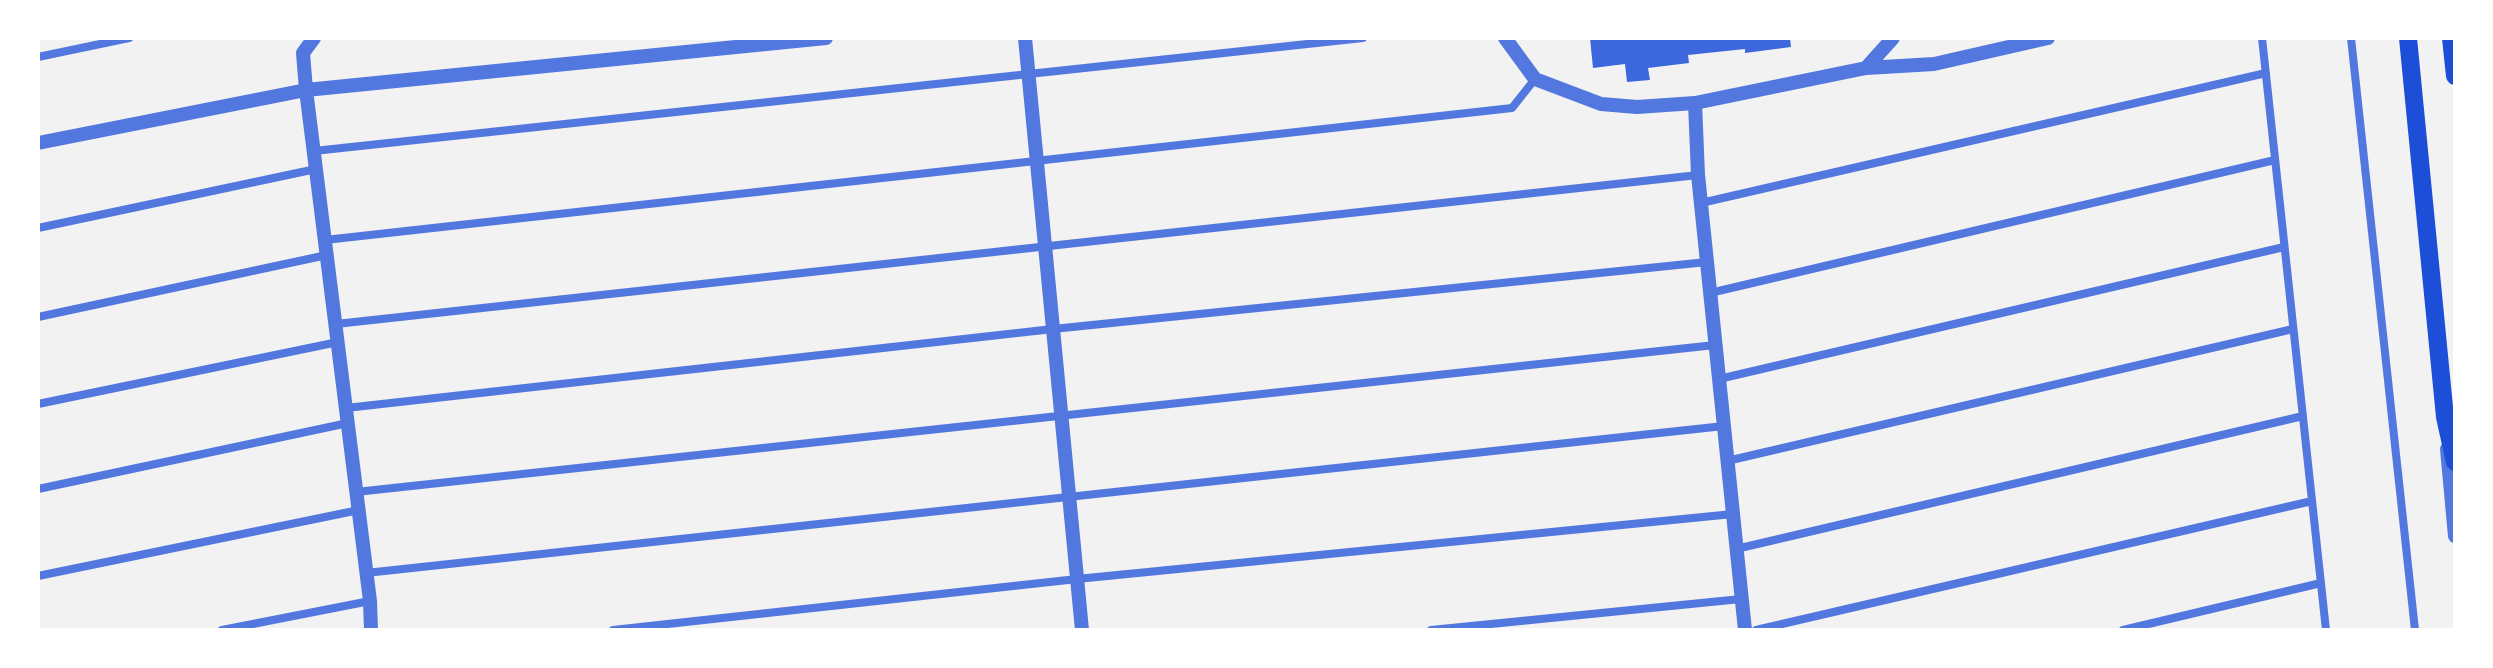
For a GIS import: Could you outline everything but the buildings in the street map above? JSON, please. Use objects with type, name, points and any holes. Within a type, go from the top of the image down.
[{"type":"highway","points":[[2408,38],[2445,417],[2455,462]]},
{"type":"highway","points":[[2451,38],[2455,76]]},
{"type":"street","points":[[38,57],[129,38]]},
{"type":"street","points":[[314,38],[303,53],[306,90],[370,601],[371,630]]},
{"type":"street","points":[[38,143],[306,90],[826,38]]},
{"type":"street","points":[[1025,38],[1082,630]]},
{"type":"street","points":[[314,151],[1363,38]]},
{"type":"street","points":[[1505,38],[1535,79],[1601,104],[1637,107],[1695,103],[1866,68],[1934,64],[2013,42],[2048,38]]},
{"type":"street","points":[[1866,68],[1893,38]]},
{"type":"street","points":[[2262,38],[2326,630]]},
{"type":"street","points":[[2351,38],[2415,630]]},
{"type":"street","points":[[1701,203],[2266,73]]},
{"type":"street","points":[[38,317],[326,248],[1512,108],[1535,79]]},
{"type":"street","points":[[1695,103],[1698,175],[1745,630]]},
{"type":"street","points":[[1710,293],[2275,160]]},
{"type":"street","points":[[38,228],[316,169]]},
{"type":"street","points":[[336,324],[1698,175]]},
{"type":"street","points":[[1719,379],[2284,247]]},
{"type":"street","points":[[38,489],[347,416],[1053,329],[1707,262]]},
{"type":"street","points":[[1727,461],[2293,329]]},
{"type":"street","points":[[38,404],[338,342]]},
{"type":"street","points":[[356,492],[1715,345]]},
{"type":"street","points":[[1736,549],[2303,416]]},
{"type":"street","points":[[2445,417],[2455,536]]},
{"type":"street","points":[[366,573],[1724,426]]},
{"type":"street","points":[[1756,630],[2312,501]]},
{"type":"street","points":[[38,576],[359,510]]},
{"type":"street","points":[[613,630],[1077,579],[1733,514]]},
{"type":"street","points":[[2123,630],[2321,583]]},
{"type":"street","points":[[1431,630],[1741,599]]},
{"type":"street","points":[[222,630],[370,601]]}]
